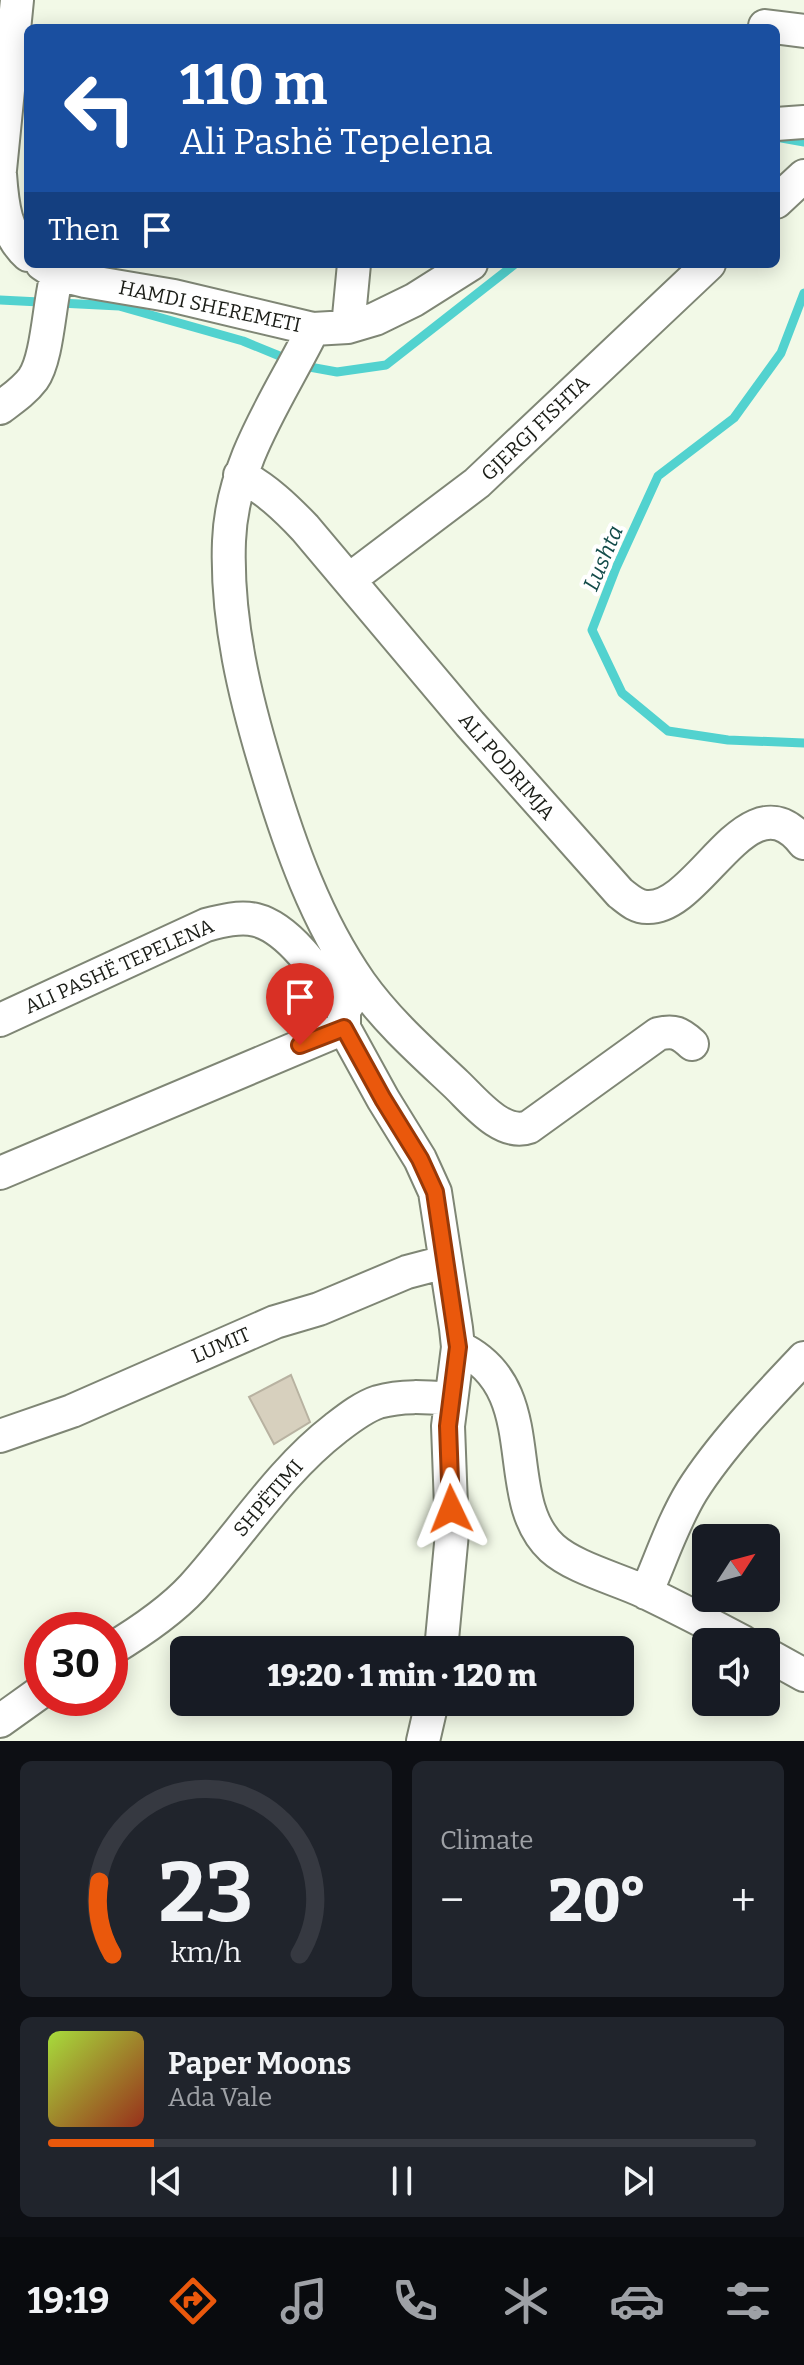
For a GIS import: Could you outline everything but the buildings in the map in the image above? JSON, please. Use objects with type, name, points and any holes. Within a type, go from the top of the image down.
[{"type":"street","points":[[17,0],[0,172],[2,203],[11,233],[24,250]]},
{"type":"street","points":[[780,28],[804,31]]},
{"type":"street","points":[[780,124],[804,122]]},
{"type":"street","points":[[780,198],[804,176]]},
{"type":"street","points":[[354,268],[348,327],[375,319],[414,300],[465,268]]},
{"type":"street","name":"GJERGJ FISHTA","points":[[350,579],[477,483],[705,268]]},
{"type":"street","name":"HAMDI SHEREMETI","points":[[0,408],[35,376],[42,358],[50,288],[174,296],[307,341],[348,327]]},
{"type":"street","name":"ALI PASHË TEPELENA","points":[[307,341],[260,427],[240,475],[229,539],[232,618],[251,717],[281,817],[312,897],[334,943],[350,1007],[376,1087],[420,1159],[435,1192],[458,1347],[448,1426],[452,1533],[442,1636]]},
{"type":"street","name":"ALI PODRIMJA","points":[[240,475],[281,502],[350,579],[470,724],[620,893],[634,904],[649,907],[663,904],[679,895],[733,840],[754,826],[769,823],[785,825],[804,843]]},
{"type":"street","name":"ALI PASHË TEPELENA","points":[[0,1020],[206,925],[230,920],[256,920],[278,931],[301,952],[350,1007],[398,1029],[481,1108],[508,1128],[519,1131],[529,1127],[658,1034],[670,1031],[680,1033],[692,1044]]},
{"type":"street","points":[[0,1173],[350,1007]]},
{"type":"street","name":"LUMIT","points":[[0,1436],[72,1411],[275,1322],[347,1298],[414,1269],[445,1262]]},
{"type":"street","points":[[458,1347],[487,1365],[507,1399],[516,1428],[532,1516],[552,1548],[715,1628]]},
{"type":"street","points":[[646,1593],[681,1512],[701,1478],[769,1395],[804,1358]]},
{"type":"street","name":"SHPËTIMI","points":[[128,1638],[169,1610],[313,1445],[348,1419],[375,1403],[397,1398],[423,1396],[451,1399]]},
{"type":"street","points":[[780,1662],[804,1675]]},
{"type":"street","points":[[0,1721],[24,1704]]},
{"type":"street","points":[[423,1741],[429,1716]]},
{"type":"waterway","name":"Lushta","points":[[780,138],[804,142]]},
{"type":"waterway","name":"Lushta","points":[[0,300],[119,306],[243,341],[304,366],[337,372],[386,365],[510,268]]},
{"type":"waterway","name":"Lushta","points":[[804,293],[781,353],[734,418],[658,476],[592,630],[622,693],[668,731],[728,740],[804,743]]},
{"type":"route","points":[[300,1045],[344,1028],[420,1159],[435,1192],[458,1347],[448,1426],[451,1509]]}]
